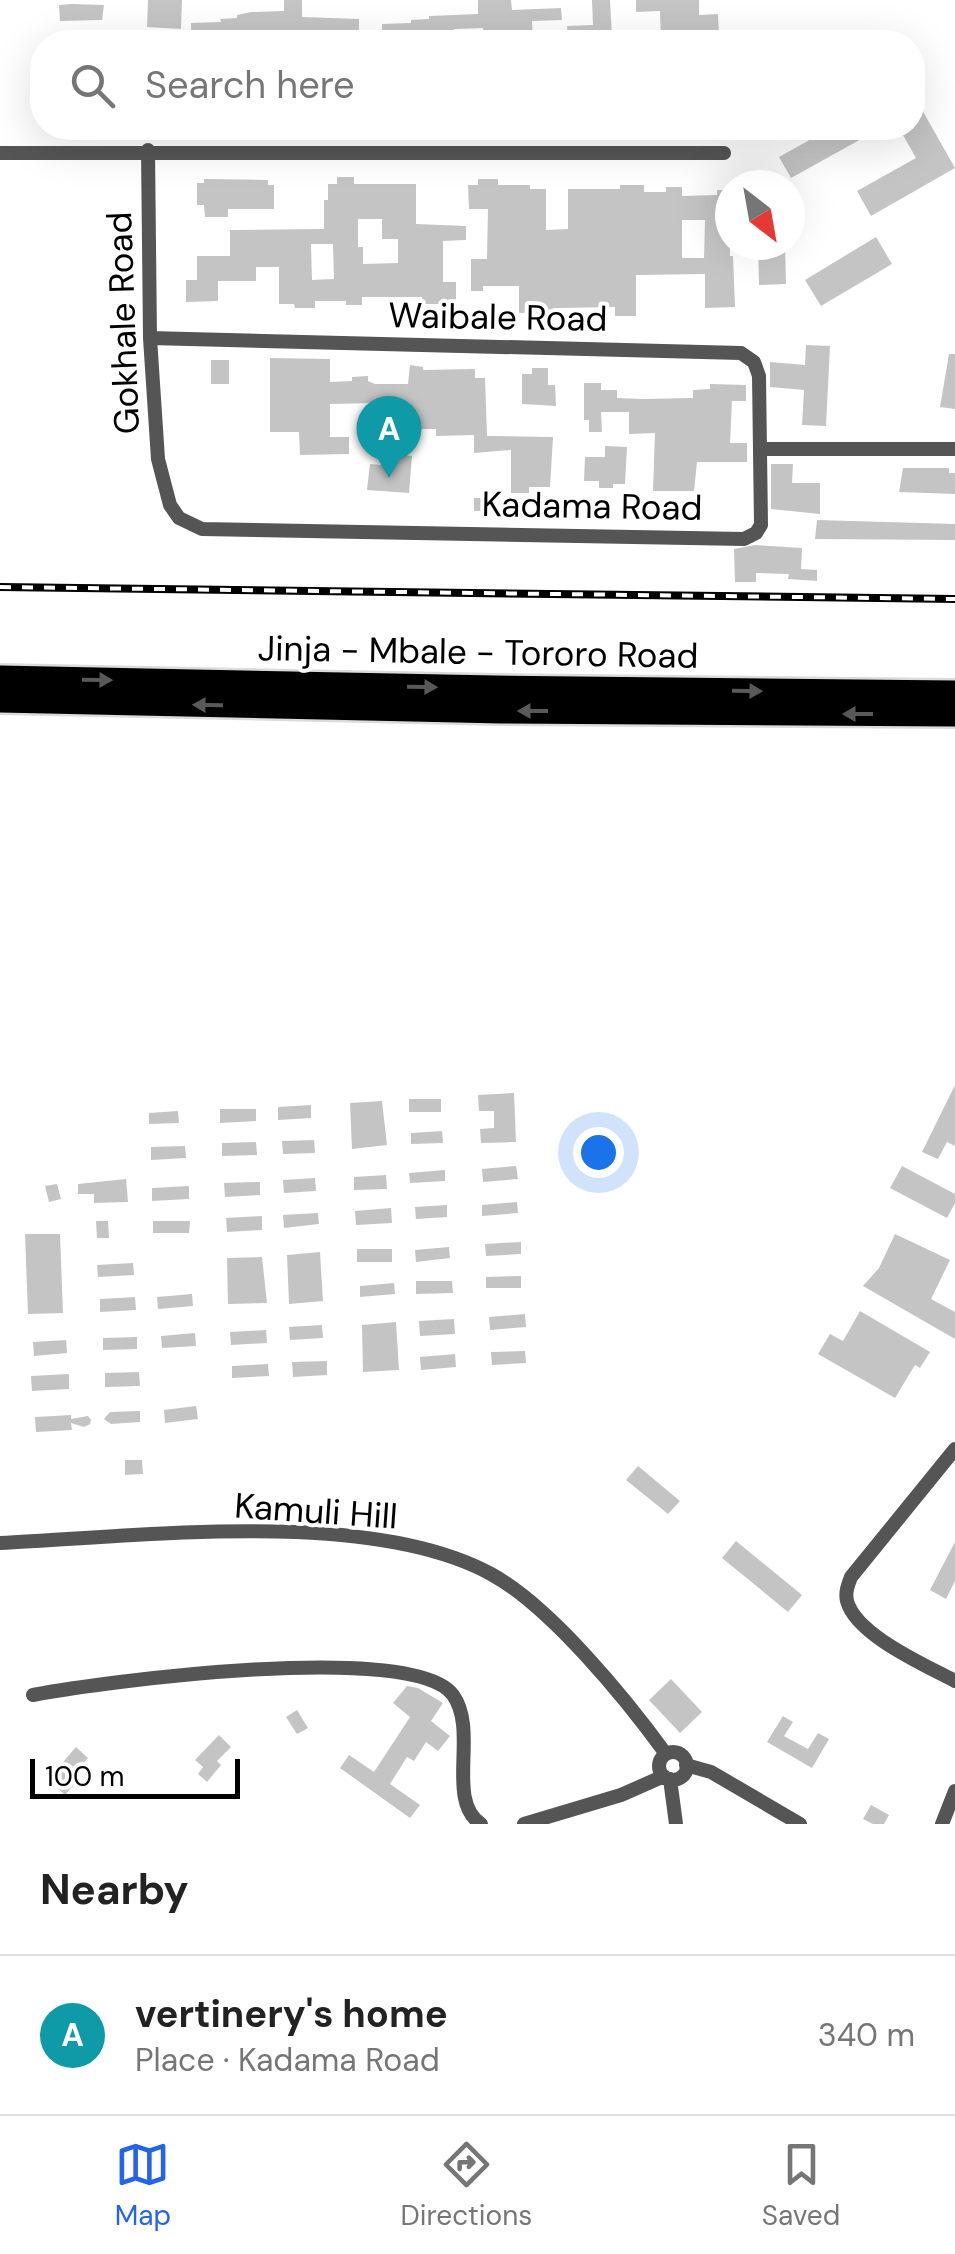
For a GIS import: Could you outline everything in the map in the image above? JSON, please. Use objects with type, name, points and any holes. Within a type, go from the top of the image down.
[{"type":"highway","name":"Jinja - Mbale - Tororo Road","points":[[0,678],[955,693]]},
{"type":"highway","name":"Jinja - Mbale - Tororo Road","points":[[0,700],[483,711],[955,714]]},
{"type":"street","name":"Gokhale Road","points":[[148,150],[150,338],[158,460],[165,492]]},
{"type":"street","points":[[0,153],[724,153]]},
{"type":"street","name":"Waibale Road","points":[[150,338],[742,353],[757,368],[762,450]]},
{"type":"street","points":[[762,450],[955,449]]},
{"type":"street","name":"Kadama Road","points":[[165,492],[179,518],[202,529],[744,539],[756,533],[761,524],[762,450]]},
{"type":"street","points":[[955,1448],[851,1578],[846,1592],[856,1618],[871,1633],[955,1682]]},
{"type":"street","name":"Kamuli Hill","points":[[0,1543],[290,1532],[399,1544],[456,1560],[489,1573],[540,1610],[632,1710],[666,1754]]},
{"type":"street","points":[[33,1694],[235,1672],[349,1666],[430,1678],[451,1691],[464,1718],[464,1797],[470,1815],[481,1824]]},
{"type":"street","points":[[676,1824],[667,1778],[659,1764],[666,1754],[678,1753],[686,1765],[711,1772],[800,1824]]},
{"type":"street","points":[[524,1824],[682,1776],[686,1765]]},
{"type":"street","points":[[942,1824],[955,1791]]},
{"type":"building","points":[[148,0],[182,0],[181,29],[147,27]]},
{"type":"building","points":[[284,0],[302,0],[302,17],[359,19],[359,30],[191,30],[191,23],[221,22],[220,19],[251,12],[284,11]]},
{"type":"building","points":[[478,0],[511,0],[512,10],[561,8],[562,20],[532,21],[532,30],[382,30],[382,24],[411,23],[429,16],[478,14]]},
{"type":"building","points":[[592,0],[610,0],[612,30],[567,30],[567,26],[593,25]]},
{"type":"building","points":[[636,0],[699,0],[699,15],[718,14],[719,30],[661,30],[660,11],[636,12]]},
{"type":"building","points":[[59,5],[104,5],[102,20],[60,21]]},
{"type":"building","points":[[925,115],[955,168],[871,216],[857,191],[916,158],[906,140],[925,140]]},
{"type":"building","points":[[809,140],[859,140],[805,170],[786,170],[779,157]]},
{"type":"building","points":[[337,177],[354,177],[354,184],[416,184],[416,224],[466,226],[466,240],[443,241],[443,282],[456,282],[456,304],[422,304],[422,297],[362,297],[362,305],[315,301],[315,308],[295,308],[294,304],[279,304],[279,267],[256,267],[256,281],[218,281],[218,301],[186,302],[186,280],[197,280],[197,256],[230,256],[230,230],[324,229],[328,184],[337,184]],"holes":[[[358,219],[382,219],[382,239],[398,239],[398,263],[363,264],[363,247],[358,247]],[[311,244],[333,244],[334,279],[312,280]]]},
{"type":"building","points":[[204,179],[268,180],[268,185],[274,185],[274,209],[228,209],[228,217],[205,217],[204,205],[197,205],[197,183],[204,183]]},
{"type":"building","points":[[478,179],[498,179],[498,185],[546,189],[546,230],[568,229],[568,189],[644,185],[644,192],[682,187],[682,196],[715,195],[715,260],[733,260],[735,307],[705,308],[705,274],[636,275],[636,316],[615,316],[615,307],[519,313],[519,286],[483,286],[483,291],[471,291],[471,259],[487,259],[488,209],[469,209],[468,185],[478,185]],"holes":[[[682,220],[705,220],[704,258],[682,258]]]},
{"type":"building","points":[[876,237],[892,264],[821,306],[805,280]]},
{"type":"building","points":[[758,260],[785,260],[786,284],[759,285]]},
{"type":"building","points":[[806,345],[830,346],[826,426],[802,425],[804,390],[770,387],[770,362],[805,365]]},
{"type":"building","points":[[949,354],[955,354],[955,409],[940,407]]},
{"type":"building","points":[[270,358],[330,359],[330,382],[368,376],[368,381],[375,384],[408,384],[410,365],[423,370],[475,369],[475,378],[485,378],[487,436],[553,437],[550,487],[529,487],[529,493],[511,493],[511,450],[474,453],[474,435],[436,436],[436,429],[378,429],[378,403],[330,404],[330,437],[349,437],[349,454],[300,455],[299,432],[270,432]]},
{"type":"building","points":[[211,360],[229,360],[229,384],[211,384]]},
{"type":"building","points":[[532,368],[548,368],[548,385],[555,385],[556,406],[522,404],[522,374],[532,374]]},
{"type":"building","points":[[584,383],[601,383],[601,390],[617,390],[617,398],[643,399],[693,398],[693,390],[710,389],[710,384],[746,385],[746,401],[732,401],[730,443],[747,443],[747,462],[697,462],[694,491],[653,491],[655,433],[629,434],[629,412],[601,412],[602,432],[589,432],[589,420],[584,420]]},
{"type":"building","points":[[605,446],[627,447],[625,484],[599,488],[599,481],[584,481],[585,457],[605,457]]},
{"type":"building","points":[[392,454],[412,456],[409,493],[367,490],[370,464],[391,466]]},
{"type":"building","points":[[771,464],[793,464],[792,483],[820,483],[820,514],[771,509]]},
{"type":"building","points":[[903,468],[949,468],[949,473],[955,473],[955,494],[899,492]]},
{"type":"building","points":[[474,498],[495,498],[495,511],[474,511]]},
{"type":"building","points":[[817,520],[955,524],[955,540],[815,539]]},
{"type":"building","points":[[755,545],[802,548],[801,569],[817,570],[817,581],[788,579],[789,574],[756,573],[756,582],[735,582],[734,549]]},
{"type":"building","points":[[955,1085],[955,1146],[947,1142],[938,1159],[922,1152]]},
{"type":"building","points":[[514,1093],[516,1142],[481,1143],[480,1129],[494,1128],[494,1111],[479,1111],[478,1095]]},
{"type":"building","points":[[409,1099],[441,1099],[441,1112],[409,1112]]},
{"type":"building","points":[[382,1101],[387,1145],[352,1149],[350,1103]]},
{"type":"building","points":[[311,1105],[311,1118],[278,1120],[278,1107]]},
{"type":"building","points":[[220,1109],[256,1109],[256,1121],[220,1123]]},
{"type":"building","points":[[178,1111],[179,1123],[149,1124],[149,1113]]},
{"type":"building","points":[[442,1131],[443,1143],[411,1144],[411,1133]]},
{"type":"building","points":[[314,1140],[315,1153],[283,1154],[282,1141]]},
{"type":"building","points":[[256,1142],[257,1155],[222,1156],[222,1143]]},
{"type":"building","points":[[185,1146],[186,1158],[151,1160],[151,1147]]},
{"type":"building","points":[[516,1166],[518,1179],[483,1182],[482,1169]]},
{"type":"building","points":[[902,1166],[955,1194],[947,1218],[890,1188]]},
{"type":"building","points":[[445,1170],[445,1181],[410,1183],[409,1173]]},
{"type":"building","points":[[386,1175],[387,1189],[354,1190],[354,1177]]},
{"type":"building","points":[[315,1178],[316,1191],[284,1193],[283,1180]]},
{"type":"building","points":[[126,1179],[128,1202],[94,1203],[94,1194],[78,1194],[78,1184]]},
{"type":"building","points":[[260,1182],[260,1195],[225,1197],[224,1183]]},
{"type":"building","points":[[57,1184],[61,1199],[49,1202],[45,1186]]},
{"type":"building","points":[[189,1186],[189,1199],[152,1201],[152,1188]]},
{"type":"building","points":[[517,1202],[518,1213],[482,1216],[482,1205]]},
{"type":"building","points":[[447,1205],[447,1217],[416,1219],[415,1207]]},
{"type":"building","points":[[391,1208],[392,1223],[356,1225],[355,1211]]},
{"type":"building","points":[[318,1213],[319,1224],[284,1228],[283,1215]]},
{"type":"building","points":[[262,1216],[262,1230],[227,1232],[226,1218]]},
{"type":"building","points":[[96,1221],[108,1221],[109,1238],[97,1238]]},
{"type":"building","points":[[153,1221],[190,1221],[189,1233],[153,1233]]},
{"type":"building","points":[[25,1234],[60,1234],[63,1313],[28,1314]]},
{"type":"building","points":[[895,1234],[950,1260],[931,1299],[955,1312],[955,1339],[863,1286],[879,1268]]},
{"type":"building","points":[[521,1242],[521,1254],[486,1256],[485,1244]]},
{"type":"building","points":[[449,1247],[450,1258],[416,1262],[415,1250]]},
{"type":"building","points":[[357,1249],[392,1249],[392,1262],[357,1262]]},
{"type":"building","points":[[320,1252],[323,1301],[289,1304],[287,1255]]},
{"type":"building","points":[[262,1257],[267,1303],[228,1304],[227,1258]]},
{"type":"building","points":[[133,1263],[134,1275],[98,1277],[97,1265]]},
{"type":"building","points":[[521,1276],[521,1288],[486,1288],[486,1277]]},
{"type":"building","points":[[416,1281],[452,1281],[453,1293],[416,1294]]},
{"type":"building","points":[[394,1283],[395,1294],[360,1297],[360,1286]]},
{"type":"building","points":[[192,1294],[193,1306],[158,1309],[157,1297]]},
{"type":"building","points":[[135,1297],[136,1310],[100,1312],[100,1299]]},
{"type":"building","points":[[860,1311],[930,1352],[920,1368],[915,1365],[895,1398],[818,1354],[830,1334],[843,1341]]},
{"type":"building","points":[[525,1314],[526,1327],[490,1330],[489,1317]]},
{"type":"building","points":[[454,1319],[455,1334],[420,1336],[419,1321]]},
{"type":"building","points":[[396,1322],[399,1370],[363,1372],[362,1325]]},
{"type":"building","points":[[322,1325],[323,1338],[290,1340],[289,1327]]},
{"type":"building","points":[[266,1330],[267,1343],[231,1345],[230,1332]]},
{"type":"building","points":[[195,1333],[196,1346],[162,1348],[161,1336]]},
{"type":"building","points":[[137,1337],[137,1349],[103,1350],[103,1338]]},
{"type":"building","points":[[66,1340],[67,1353],[34,1356],[33,1342]]},
{"type":"building","points":[[525,1351],[526,1363],[492,1365],[491,1352]]},
{"type":"building","points":[[455,1354],[456,1367],[421,1370],[420,1357]]},
{"type":"building","points":[[327,1361],[327,1375],[293,1377],[292,1362]]},
{"type":"building","points":[[268,1364],[269,1376],[232,1378],[232,1366]]},
{"type":"building","points":[[139,1372],[140,1386],[105,1387],[105,1373]]},
{"type":"building","points":[[69,1374],[69,1389],[32,1391],[31,1376]]},
{"type":"building","points":[[196,1406],[198,1419],[165,1423],[164,1410]]},
{"type":"building","points":[[140,1411],[140,1422],[111,1424],[104,1419],[110,1412]]},
{"type":"building","points":[[71,1415],[71,1419],[88,1416],[90,1424],[84,1427],[71,1423],[72,1430],[36,1432],[35,1417]]},
{"type":"building","points":[[125,1460],[142,1460],[143,1474],[125,1475]]},
{"type":"building","points":[[638,1466],[680,1501],[668,1514],[626,1480]]},
{"type":"building","points":[[736,1541],[802,1595],[788,1612],[722,1558]]},
{"type":"building","points":[[955,1542],[955,1581],[946,1599],[930,1590]]},
{"type":"building","points":[[671,1679],[702,1712],[680,1733],[649,1700]]},
{"type":"building","points":[[407,1686],[443,1703],[431,1721],[450,1736],[438,1751],[426,1742],[414,1761],[407,1757],[390,1784],[420,1805],[410,1818],[340,1768],[349,1755],[374,1772],[410,1717],[393,1703]]},
{"type":"building","points":[[297,1710],[308,1728],[297,1734],[286,1717]]},
{"type":"building","points":[[783,1716],[793,1722],[784,1736],[808,1749],[818,1733],[829,1739],[812,1768],[767,1742]]},
{"type":"building","points":[[219,1735],[231,1747],[217,1761],[221,1765],[207,1782],[198,1774],[203,1767],[195,1760]]},
{"type":"building","points":[[76,1747],[88,1758],[75,1772],[81,1777],[65,1795],[57,1788],[62,1783],[52,1775]]},
{"type":"building","points":[[871,1805],[889,1815],[884,1824],[863,1819]]},
{"type":"railway","points":[[0,587],[955,599]]},
{"type":"place","name":"vertinery's home","points":[[389,478]]}]
